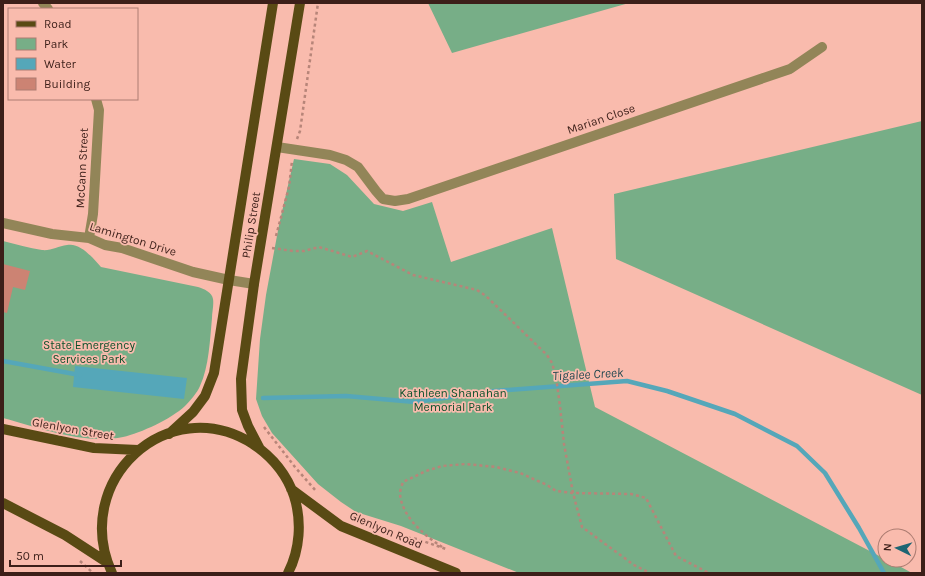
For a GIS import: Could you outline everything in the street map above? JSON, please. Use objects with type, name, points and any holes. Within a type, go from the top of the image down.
[{"type":"main road","name":"Philip Street","points":[[169,434],[193,412],[204,396],[214,373],[273,3]]},
{"type":"main road","name":"Philip Street","points":[[260,449],[248,426],[242,410],[241,379],[254,284],[300,3]]},
{"type":"main road","name":"Glenlyon Street","points":[[3,428],[94,448],[138,450]]},
{"type":"main road","points":[[112,573],[103,548],[101,532],[105,501],[110,487],[127,461],[138,450],[169,434],[200,428],[216,430],[237,436],[260,449],[273,460],[283,474],[291,489],[299,521],[296,553],[288,573]]},
{"type":"main road","name":"Glenlyon Road","points":[[291,489],[341,526],[456,573]]},
{"type":"main road","points":[[3,503],[64,535],[108,563]]},
{"type":"street","name":"Marian Close","points":[[277,147],[330,155],[346,160],[358,167],[383,199],[395,201],[408,199],[783,71],[822,47]]},
{"type":"street","name":"McCann Street","points":[[89,238],[93,214],[98,117],[96,100]]},
{"type":"street","name":"Lamington Drive","points":[[3,223],[52,234],[89,238],[105,245],[122,248],[193,272],[254,284]]},
{"type":"path","points":[[300,131],[318,3]]},
{"type":"path","points":[[271,255],[289,187],[292,157]]},
{"type":"path","points":[[272,248],[293,252],[319,247],[352,257],[367,251],[413,275],[477,290],[503,311],[547,355],[552,363],[556,377],[572,494],[582,527],[634,565],[650,573]]},
{"type":"path","points":[[261,422],[295,467],[322,496]]},
{"type":"path","points":[[402,536],[418,539],[446,550],[429,539],[405,513],[400,493],[403,482],[426,471],[442,466],[466,464],[496,467],[520,473],[547,485],[556,491],[572,494],[631,494],[646,498],[676,556],[709,573]]},
{"type":"green space","points":[[428,3],[629,3],[452,53]]},
{"type":"green space","points":[[922,121],[922,395],[616,259],[614,194]]},
{"type":"green space","name":"Kathleen Shanahan Memorial Park","points":[[294,159],[330,164],[347,175],[374,204],[403,211],[432,202],[451,262],[552,228],[595,407],[877,555],[877,568],[903,568],[912,573],[519,573],[401,526],[356,512],[318,484],[272,433],[262,416],[256,399],[260,339],[266,295],[279,225]]},
{"type":"green space","name":"State Emergency Services Park","points":[[3,241],[42,250],[67,245],[77,246],[94,259],[101,267],[198,287],[209,293],[213,299],[213,304],[207,362],[200,386],[185,406],[172,416],[147,429],[123,437],[108,439],[93,439],[47,431],[3,418]]},
{"type":"water","points":[[75,366],[187,378],[184,399],[73,387]]},
{"type":"building","points":[[3,264],[30,271],[25,290],[13,287],[7,313],[3,312]]},
{"type":"waterway","name":"Tigalee Creek","points":[[3,361],[80,375]]},
{"type":"waterway","name":"Tigalee Creek","points":[[263,398],[346,396],[415,402],[494,391],[627,381],[667,391],[735,414],[797,446],[825,473],[859,528],[884,573]]}]
